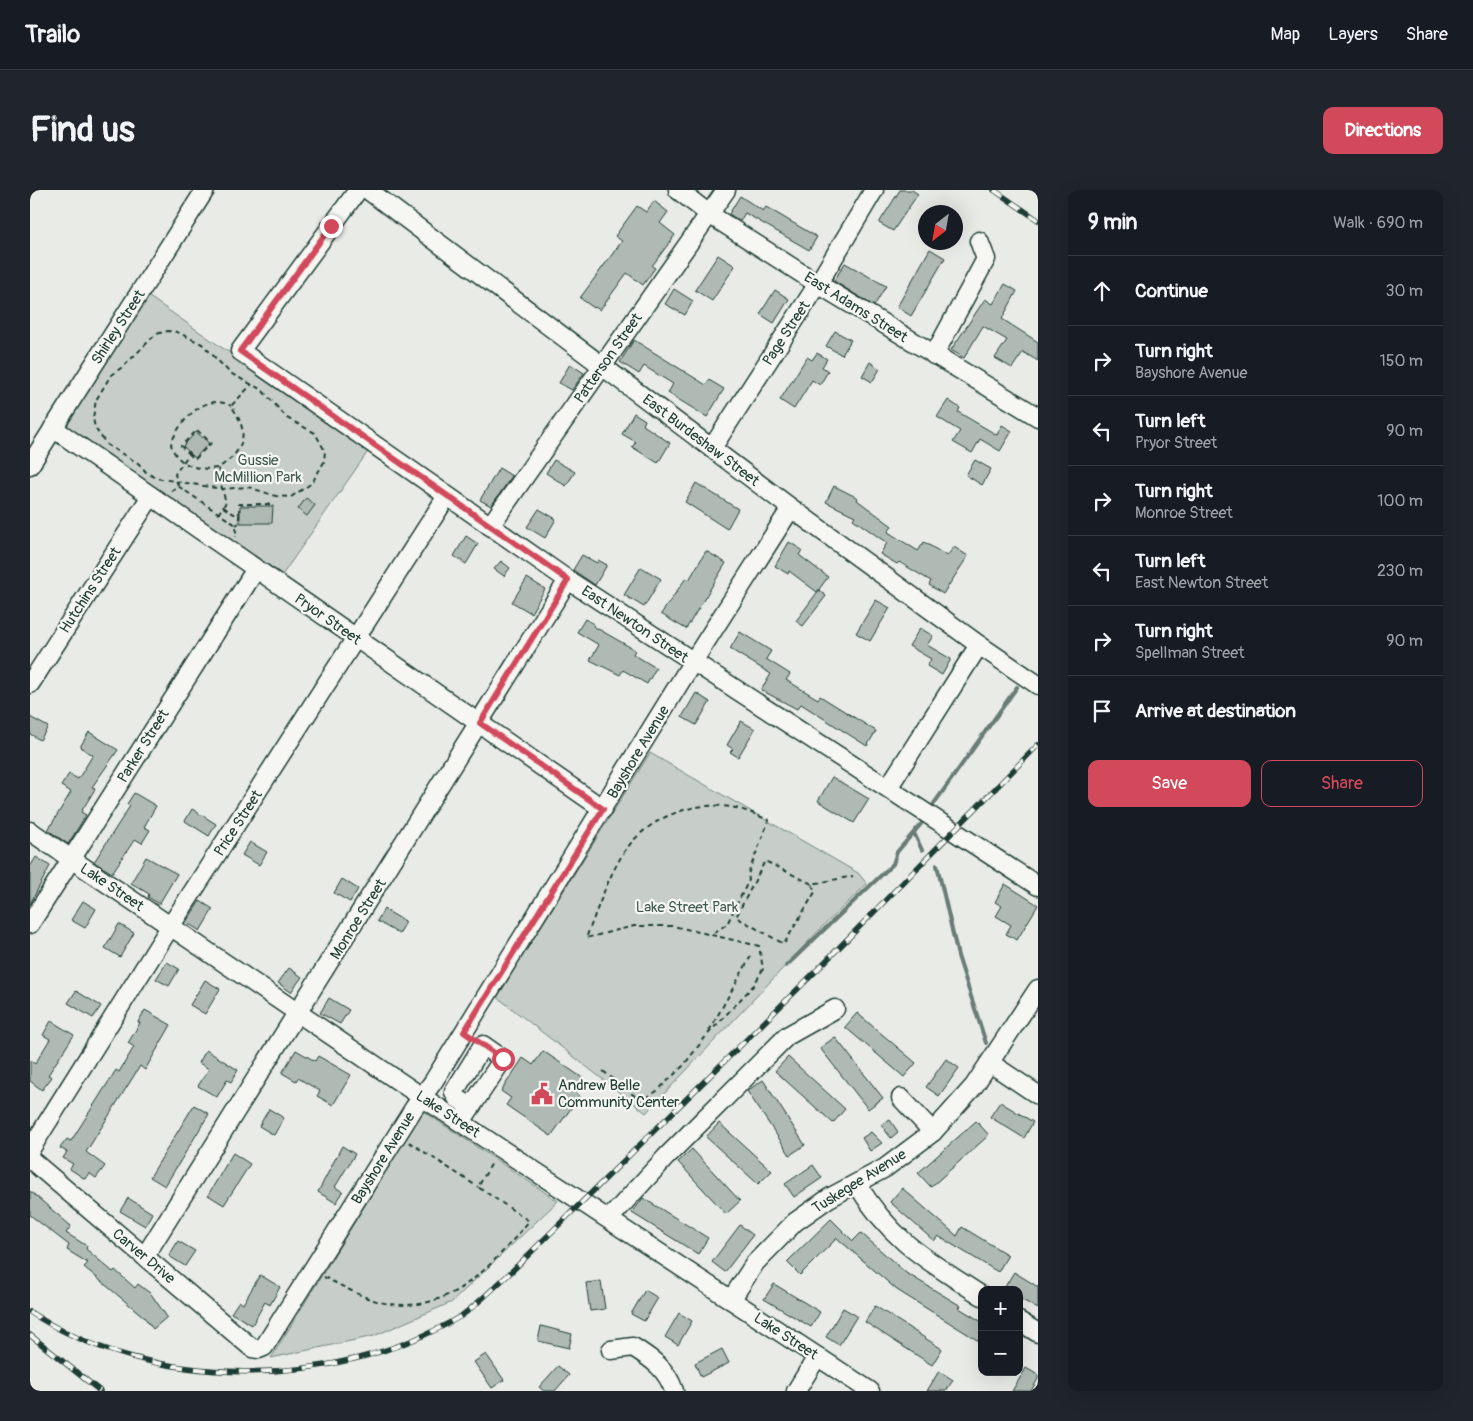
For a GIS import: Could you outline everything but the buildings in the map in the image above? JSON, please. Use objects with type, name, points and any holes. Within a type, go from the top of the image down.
[{"type":"street","name":"Shirley Street","points":[[30,464],[205,190]]},
{"type":"street","name":"East Newton Street","points":[[358,190],[240,351],[568,580],[1038,886]]},
{"type":"street","name":"East Burdeshaw Street","points":[[368,190],[791,508],[979,646],[1038,685]]},
{"type":"street","name":"East Adams Street","points":[[678,190],[709,214],[818,284],[1038,417]]},
{"type":"street","name":"Patterson Street","points":[[490,526],[726,190]]},
{"type":"street","name":"Page Street","points":[[712,448],[818,284],[874,190]]},
{"type":"street","points":[[934,355],[986,259],[979,241]]},
{"type":"street","name":"Pryor Street","points":[[53,428],[158,496],[256,569],[603,809]]},
{"type":"street","name":"Hutchins Street","points":[[30,684],[158,496]]},
{"type":"street","name":"Price Street","points":[[30,1150],[170,927],[448,496]]},
{"type":"street","name":"Bayshore Avenue","points":[[259,1349],[266,1345],[464,1032],[693,662],[791,508]]},
{"type":"street","name":"Parker Street","points":[[30,924],[256,569]]},
{"type":"street","name":"Monroe Street","points":[[145,1256],[568,580]]},
{"type":"street","points":[[888,788],[979,646]]},
{"type":"street","name":"Lake Street","points":[[30,831],[422,1097],[870,1391]]},
{"type":"street","name":"Tuskegee Avenue","points":[[731,1300],[756,1264],[795,1222],[830,1198],[885,1168],[933,1132],[957,1107],[990,1063],[1038,989]]},
{"type":"street","points":[[609,1219],[666,1157],[788,1036],[835,1010]]},
{"type":"street","points":[[461,1122],[503,1059],[464,1032]]},
{"type":"street","points":[[471,1107],[457,1098],[454,1092],[483,1045]]},
{"type":"street","points":[[990,1063],[1038,1096]]},
{"type":"street","points":[[902,1098],[933,1132]]},
{"type":"street","name":"Carver Drive","points":[[30,1159],[252,1348],[259,1349]]},
{"type":"street","points":[[857,1184],[875,1212],[896,1236],[919,1255],[978,1293]]},
{"type":"street","points":[[1023,1324],[1038,1333]]},
{"type":"street","points":[[612,1350],[633,1347],[654,1360],[665,1371],[674,1391]]},
{"type":"street","points":[[796,1391],[817,1357]]},
{"type":"path","points":[[168,331],[187,336],[202,344],[230,373],[252,384],[262,390],[287,418],[315,433],[325,451],[324,462],[312,483],[291,497],[276,496],[248,487],[222,489],[156,478],[146,472],[138,463],[119,454],[99,436],[95,428],[93,418],[96,400],[111,375],[124,366],[156,334],[168,331]]},
{"type":"path","points":[[231,406],[252,384]]},
{"type":"path","points":[[213,401],[222,401],[231,406],[243,429],[241,446],[230,461],[218,468],[196,468],[182,462],[173,453],[171,444],[186,419],[213,401]]},
{"type":"path","points":[[197,430],[211,443],[195,460],[188,454],[181,446],[197,430]]},
{"type":"path","points":[[188,454],[175,474],[178,486],[236,525]]},
{"type":"path","points":[[218,468],[226,502],[218,514]]},
{"type":"path","points":[[158,496],[178,486]]},
{"type":"path","points":[[236,539],[236,525],[239,523],[239,504],[274,504]]},
{"type":"path","points":[[223,507],[234,514],[239,514]]},
{"type":"path","points":[[603,1071],[641,1101],[657,1091],[683,1066],[707,1035],[754,985],[763,969],[759,946],[672,926],[634,926],[586,938],[611,875],[631,842],[647,828],[662,819],[688,808],[728,806],[770,820],[748,874],[749,880],[732,915],[727,924],[712,934]]},
{"type":"path","points":[[812,884],[815,892],[784,944],[736,917],[765,861],[812,884],[853,876]]},
{"type":"path","points":[[707,1035],[751,956]]},
{"type":"path","points":[[321,1275],[348,1290],[381,1302],[408,1304],[443,1297],[465,1287],[502,1254],[529,1221],[406,1140]]},
{"type":"path","points":[[478,1187],[495,1159]]},
{"type":"green space","name":"Gussie McMillion Park","points":[[148,296],[369,450],[280,578],[68,431],[66,421]]},
{"type":"green space","name":"Lake Street Park","points":[[650,753],[858,873],[867,884],[822,927],[646,1113],[497,997]]},
{"type":"green space","points":[[423,1111],[558,1201],[452,1302],[374,1336],[271,1358]]},
{"type":"waterway","points":[[933,805],[1017,687]]},
{"type":"waterway","points":[[786,966],[893,864],[897,852],[921,824]]},
{"type":"waterway","points":[[914,833],[922,850]]},
{"type":"waterway","points":[[937,865],[958,956],[986,1043]]},
{"type":"railway","points":[[994,190],[1038,220]]},
{"type":"railway","points":[[30,1312],[78,1338],[130,1356],[186,1368],[244,1372],[301,1369],[358,1358],[412,1341],[461,1316],[507,1276],[817,970],[1038,745]]},
{"type":"railway","points":[[30,1335],[100,1391]]},
{"type":"place","name":"Andrew Belle Community Center","points":[[542,1094]]},
{"type":"route","points":[[331,226],[240,351],[568,580],[480,723],[603,809],[464,1032],[503,1059]]}]
